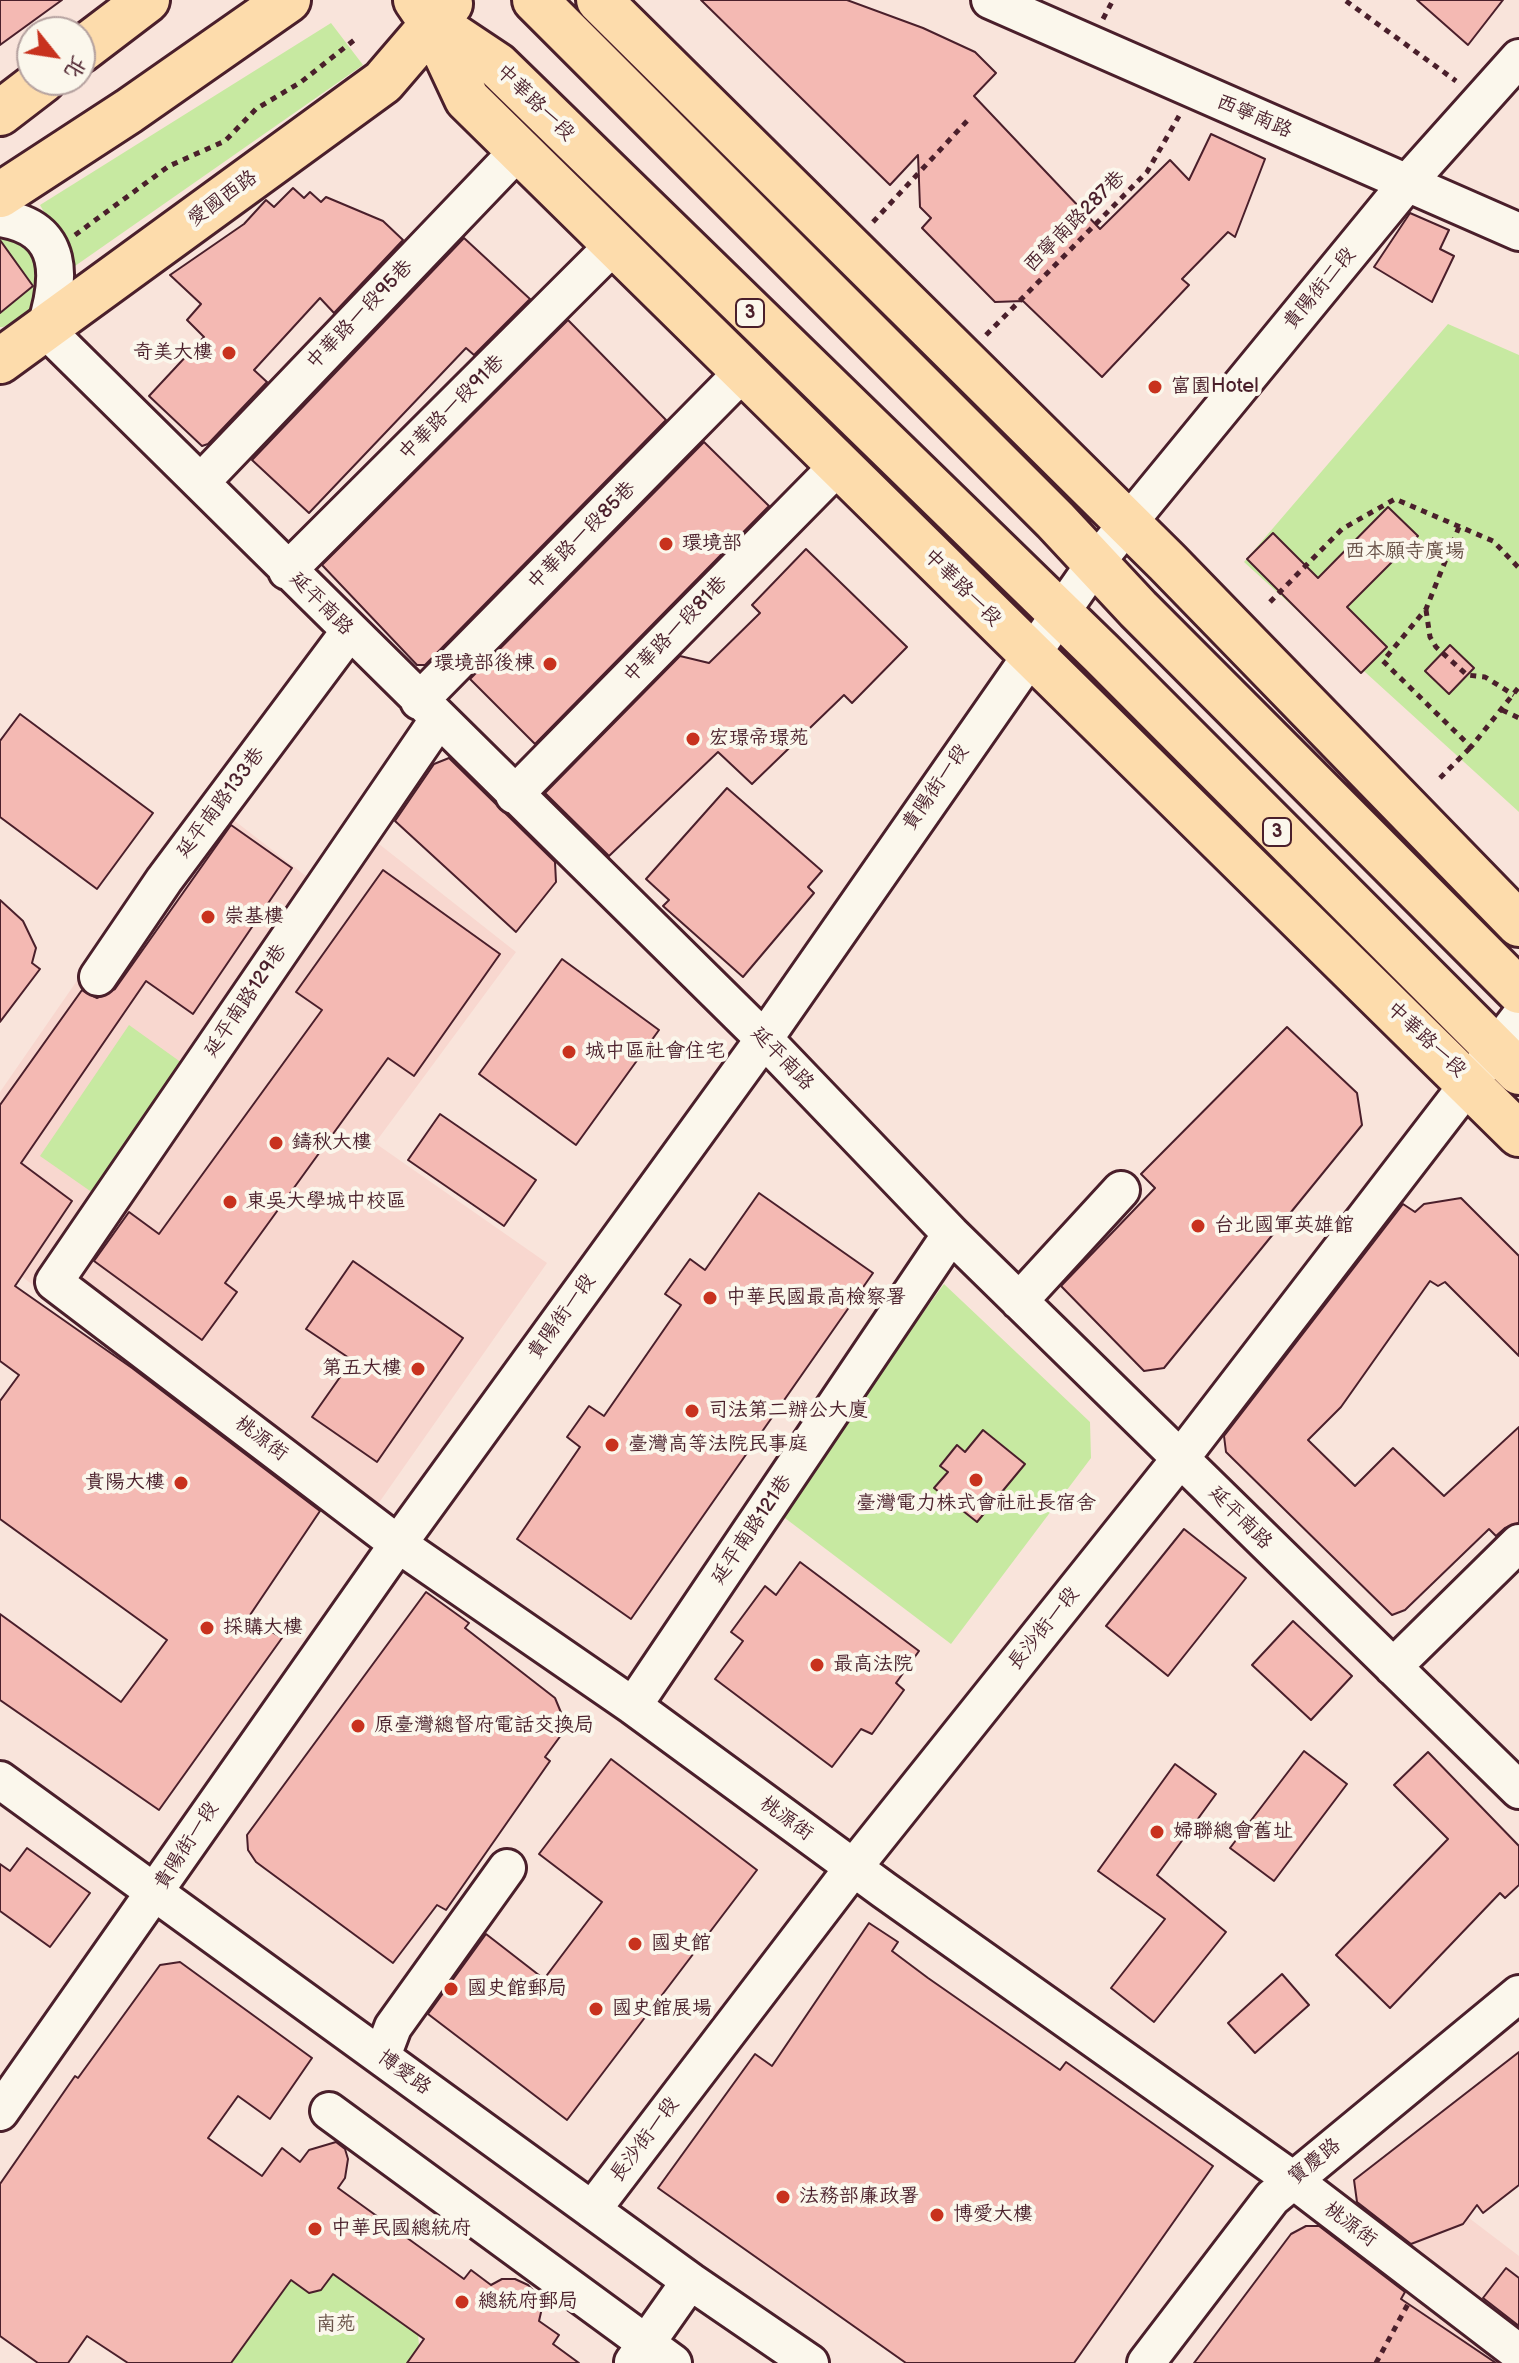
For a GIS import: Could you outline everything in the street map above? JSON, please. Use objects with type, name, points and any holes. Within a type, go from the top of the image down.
[{"type":"main road","points":[[96,39],[147,0]]},
{"type":"main road","points":[[0,195],[129,111],[288,0]]},
{"type":"main road","points":[[535,0],[1519,991]]},
{"type":"main road","points":[[599,0],[1125,523],[1519,924]]},
{"type":"main road","name":"中華路一段","points":[[434,7],[467,99],[1031,654],[1501,1055]]},
{"type":"main road","name":"中華路一段","points":[[434,7],[1102,654],[1501,1055],[1519,1134]]},
{"type":"main road","name":"愛國西路","points":[[0,361],[383,82],[434,7]]},
{"type":"main road","points":[[1,109],[20,96]]},
{"type":"street","name":"西寧南路","points":[[990,0],[1519,232]]},
{"type":"street","name":"貴陽街二段","points":[[1125,523],[1408,182],[1519,58]]},
{"type":"street","name":"中華路一段95巷","points":[[202,481],[519,150]]},
{"type":"street","points":[[0,218],[32,228],[56,263],[58,284],[45,329],[23,340],[0,343]]},
{"type":"street","name":"中華路一段91巷","points":[[287,571],[615,244]]},
{"type":"street","name":"延平南路","points":[[45,329],[764,1039],[951,1234],[1519,1790]]},
{"type":"street","name":"中華路一段85巷","points":[[429,711],[744,371]]},
{"type":"street","name":"中華路一段81巷","points":[[514,795],[839,465]]},
{"type":"street","name":"貴陽街一段","points":[[2,2105],[157,1892],[183,1848],[398,1544],[764,1039],[1125,523]]},
{"type":"street","name":"延平南路133巷","points":[[98,977],[164,880],[349,632]]},
{"type":"street","name":"延平南路129巷","points":[[54,1282],[429,711]]},
{"type":"street","name":"長沙街一段","points":[[592,2210],[853,1868],[1501,1055]]},
{"type":"street","points":[[1019,1301],[1121,1190]]},
{"type":"street","name":"延平南路121巷","points":[[633,1706],[951,1234]]},
{"type":"street","name":"桃源街","points":[[54,1282],[398,1544],[633,1706],[853,1868],[1293,2180],[1519,2353]]},
{"type":"street","points":[[1393,1667],[1519,1543]]},
{"type":"street","name":"博愛路","points":[[0,1780],[690,2281],[810,2363]]},
{"type":"street","points":[[382,2056],[393,2027],[507,1868]]},
{"type":"street","name":"寶慶路","points":[[1146,2363],[1272,2198],[1519,1994]]},
{"type":"street","points":[[329,2111],[650,2357],[690,2281]]},
{"type":"path","points":[[1346,1],[1483,101]]},
{"type":"path","points":[[70,238],[169,166],[225,141],[256,109],[301,82],[358,37]]},
{"type":"path","name":"西寧南路287巷","points":[[961,361],[1147,172],[1194,91]]},
{"type":"path","points":[[873,222],[967,121]]},
{"type":"path","points":[[1270,602],[1342,529],[1395,499],[1493,541],[1519,568]]},
{"type":"path","points":[[1459,527],[1426,609],[1383,661],[1471,747]]},
{"type":"path","points":[[1426,609],[1436,647],[1467,675],[1485,677],[1514,695]]},
{"type":"path","points":[[1440,778],[1471,747],[1519,687]]},
{"type":"path","points":[[1502,710],[1519,718]]},
{"type":"path","points":[[1376,2363],[1422,2279]]},
{"type":"shaded area","name":"東吳大學城中校區","points":[[204,797],[338,901],[379,844],[516,952],[375,1143],[547,1263],[364,1524],[0,1261],[0,1092]]},
{"type":"shaded area","points":[[1390,2158],[1519,2256],[1519,2363],[1296,2363]]},
{"type":"green space","points":[[331,23],[363,65],[75,266],[40,205]]},
{"type":"green space","points":[[0,233],[30,246],[44,285],[31,314],[3,327],[0,327]]},
{"type":"green space","name":"西本願寺廣場","points":[[1448,324],[1519,355],[1519,812],[1244,562]]},
{"type":"green space","points":[[129,1025],[182,1063],[93,1193],[40,1156]]},
{"type":"green space","points":[[944,1284],[1090,1422],[1091,1458],[951,1644],[777,1512]]},
{"type":"green space","name":"南苑","points":[[333,2274],[418,2334],[419,2346],[407,2363],[231,2363],[291,2280],[309,2293],[321,2290]]},
{"type":"building","points":[[0,0],[62,0],[40,16],[16,16],[16,33],[0,45]]},
{"type":"building","points":[[701,0],[847,0],[923,28],[975,52],[996,73],[974,96],[1100,229],[1170,160],[1189,180],[1211,134],[1265,159],[1235,237],[1228,232],[1182,279],[1189,285],[1102,377],[1023,301],[995,302],[922,228],[931,218],[920,207],[918,155],[890,185]]},
{"type":"building","points":[[1417,0],[1503,0],[1468,45]]},
{"type":"building","points":[[293,188],[304,198],[310,192],[321,202],[326,197],[383,221],[403,240],[334,313],[320,298],[254,370],[267,382],[208,444],[202,446],[149,396],[204,337],[187,320],[201,304],[170,275],[244,224],[266,200],[274,207]]},
{"type":"building","points":[[1410,213],[1449,230],[1440,249],[1454,256],[1432,302],[1374,267]]},
{"type":"building","points":[[464,238],[530,299],[474,355],[466,348],[309,513],[252,460]]},
{"type":"building","points":[[0,240],[33,286],[0,313]]},
{"type":"building","points":[[568,320],[666,420],[425,665],[417,665],[322,565]]},
{"type":"building","points":[[704,442],[769,506],[535,744],[470,679]]},
{"type":"building","points":[[1388,507],[1418,536],[1347,607],[1387,647],[1361,673],[1247,559],[1273,533],[1318,578]]},
{"type":"building","name":"宏璟帝璟苑","points":[[806,549],[907,647],[852,703],[844,695],[752,784],[718,752],[609,856],[545,793],[680,656],[709,663],[760,613],[752,605]]},
{"type":"building","points":[[1450,645],[1474,668],[1449,694],[1425,671]]},
{"type":"building","points":[[20,714],[153,813],[97,889],[0,817],[0,741]]},
{"type":"building","points":[[449,758],[555,862],[556,882],[516,932],[395,821],[434,764]]},
{"type":"building","points":[[727,788],[822,871],[808,887],[814,893],[743,977],[663,906],[669,900],[646,879]]},
{"type":"building","points":[[231,825],[292,868],[193,1014],[146,981],[21,1163],[72,1201],[15,1286],[132,1368],[320,1511],[248,1618],[282,1638],[159,1810],[0,1700],[0,1614],[121,1702],[167,1640],[0,1519],[0,1401],[19,1375],[0,1361],[0,1105],[82,990],[97,998],[115,989]]},
{"type":"building","points":[[383,870],[500,954],[414,1076],[388,1058],[225,1283],[237,1292],[202,1340],[94,1261],[129,1212],[159,1234],[322,1010],[296,992]]},
{"type":"building","points":[[0,900],[23,921],[36,948],[32,963],[40,969],[0,1022]]},
{"type":"building","name":"城中區社會住宅","points":[[562,959],[659,1030],[576,1145],[479,1074]]},
{"type":"building","name":"台北國軍英雄館","points":[[1287,1027],[1357,1093],[1362,1125],[1164,1368],[1144,1371],[1061,1286],[1155,1188],[1141,1174]]},
{"type":"building","points":[[440,1114],[536,1180],[504,1226],[408,1160]]},
{"type":"building","name":"司法第二辦公大廈","points":[[759,1193],[873,1273],[631,1619],[517,1539],[580,1447],[567,1437],[589,1406],[604,1416],[681,1305],[665,1294],[690,1259],[705,1270]]},
{"type":"building","points":[[1461,1198],[1519,1256],[1519,1356],[1445,1282],[1438,1286],[1430,1281],[1341,1407],[1308,1440],[1355,1486],[1393,1448],[1444,1496],[1519,1427],[1519,1523],[1505,1528],[1496,1536],[1489,1529],[1405,1610],[1392,1615],[1226,1452],[1224,1436],[1403,1204],[1415,1212],[1424,1204]]},
{"type":"building","name":"第五大樓","points":[[353,1261],[463,1338],[377,1462],[312,1417],[352,1360],[306,1329]]},
{"type":"building","name":"臺灣電力株式會社社長宿舍","points":[[983,1430],[1025,1464],[977,1522],[934,1488],[948,1472],[940,1466],[957,1445],[965,1452]]},
{"type":"building","points":[[1184,1529],[1246,1578],[1168,1676],[1106,1626]]},
{"type":"building","name":"最高法院","points":[[800,1562],[919,1651],[896,1683],[904,1690],[872,1734],[861,1729],[832,1767],[715,1679],[743,1641],[731,1632],[765,1586],[776,1595]]},
{"type":"building","points":[[426,1592],[469,1623],[465,1628],[555,1698],[567,1727],[545,1757],[550,1761],[446,1910],[437,1905],[393,1963],[256,1862],[248,1850],[247,1835]]},
{"type":"building","points":[[1293,1621],[1352,1676],[1311,1720],[1252,1665]]},
{"type":"building","points":[[1304,1751],[1347,1784],[1274,1881],[1230,1848]]},
{"type":"building","points":[[1428,1752],[1519,1846],[1519,1885],[1505,1898],[1500,1893],[1390,2008],[1336,1955],[1448,1839],[1394,1785]]},
{"type":"building","name":"國史館","points":[[611,1759],[757,1870],[567,2120],[428,2014],[486,1934],[544,1979],[602,1902],[539,1854]]},
{"type":"building","points":[[1175,1764],[1216,1794],[1157,1875],[1226,1932],[1154,2022],[1111,1988],[1165,1919],[1098,1871]]},
{"type":"building","points":[[27,1848],[90,1893],[50,1947],[0,1911],[0,1864],[10,1871]]},
{"type":"building","name":"博愛大樓","points":[[869,1923],[898,1942],[892,1951],[928,1978],[1060,2070],[1066,2062],[1213,2166],[1074,2363],[906,2363],[658,2188],[755,2054],[772,2066]]},
{"type":"building","points":[[180,1962],[312,2058],[270,2119],[238,2096],[208,2138],[262,2176],[282,2148],[300,2162],[309,2150],[336,2142],[345,2149],[348,2159],[345,2178],[338,2188],[464,2279],[471,2270],[491,2285],[502,2279],[515,2279],[528,2285],[538,2296],[542,2308],[539,2321],[559,2335],[553,2344],[579,2363],[407,2363],[424,2339],[333,2274],[321,2290],[309,2293],[291,2280],[231,2363],[128,2363],[87,2336],[68,2363],[38,2363],[0,2336],[0,2184],[75,2076],[78,2078],[160,1965]]},
{"type":"building","points":[[1282,1974],[1309,2005],[1255,2053],[1228,2023]]},
{"type":"building","points":[[1519,2052],[1519,2185],[1483,2213],[1477,2205],[1463,2224],[1411,2244],[1357,2202],[1354,2180]]},
{"type":"building","points":[[1306,2226],[1319,2226],[1405,2292],[1401,2299],[1496,2363],[1194,2363],[1291,2234]]},
{"type":"building","points":[[1506,2268],[1519,2278],[1519,2326],[1483,2298]]},
{"type":"place","name":"奇美大樓","points":[[229,353]]},
{"type":"place","name":"富園Hotel","points":[[1155,387]]},
{"type":"place","name":"環境部","points":[[666,544]]},
{"type":"place","name":"環境部後棟","points":[[550,664]]},
{"type":"place","name":"宏璟帝璟苑","points":[[693,739]]},
{"type":"place","name":"崇基樓","points":[[208,917]]},
{"type":"place","name":"城中區社會住宅","points":[[569,1052]]},
{"type":"place","name":"鑄秋大樓","points":[[276,1143]]},
{"type":"place","name":"東吳大學城中校區","points":[[230,1202]]},
{"type":"place","name":"台北國軍英雄館","points":[[1198,1226]]},
{"type":"place","name":"中華民國最高檢察署","points":[[710,1298]]},
{"type":"place","name":"第五大樓","points":[[418,1369]]},
{"type":"place","name":"司法第二辦公大廈","points":[[692,1411]]},
{"type":"place","name":"臺灣高等法院民事庭","points":[[612,1445]]},
{"type":"place","name":"臺灣電力株式會社社長宿舍","points":[[976,1480]]},
{"type":"place","name":"貴陽大樓","points":[[181,1483]]},
{"type":"place","name":"採購大樓","points":[[207,1628]]},
{"type":"place","name":"最高法院","points":[[817,1665]]},
{"type":"place","name":"原臺灣總督府電話交換局","points":[[358,1726]]},
{"type":"place","name":"婦聯總會舊址","points":[[1157,1832]]},
{"type":"place","name":"國史館","points":[[635,1944]]},
{"type":"place","name":"國史館郵局","points":[[451,1989]]},
{"type":"place","name":"國史館展場","points":[[596,2009]]},
{"type":"place","name":"法務部廉政署","points":[[783,2197]]},
{"type":"place","name":"博愛大樓","points":[[937,2215]]},
{"type":"place","name":"中華民國總統府","points":[[315,2229]]},
{"type":"place","name":"總統府郵局","points":[[462,2302]]}]
